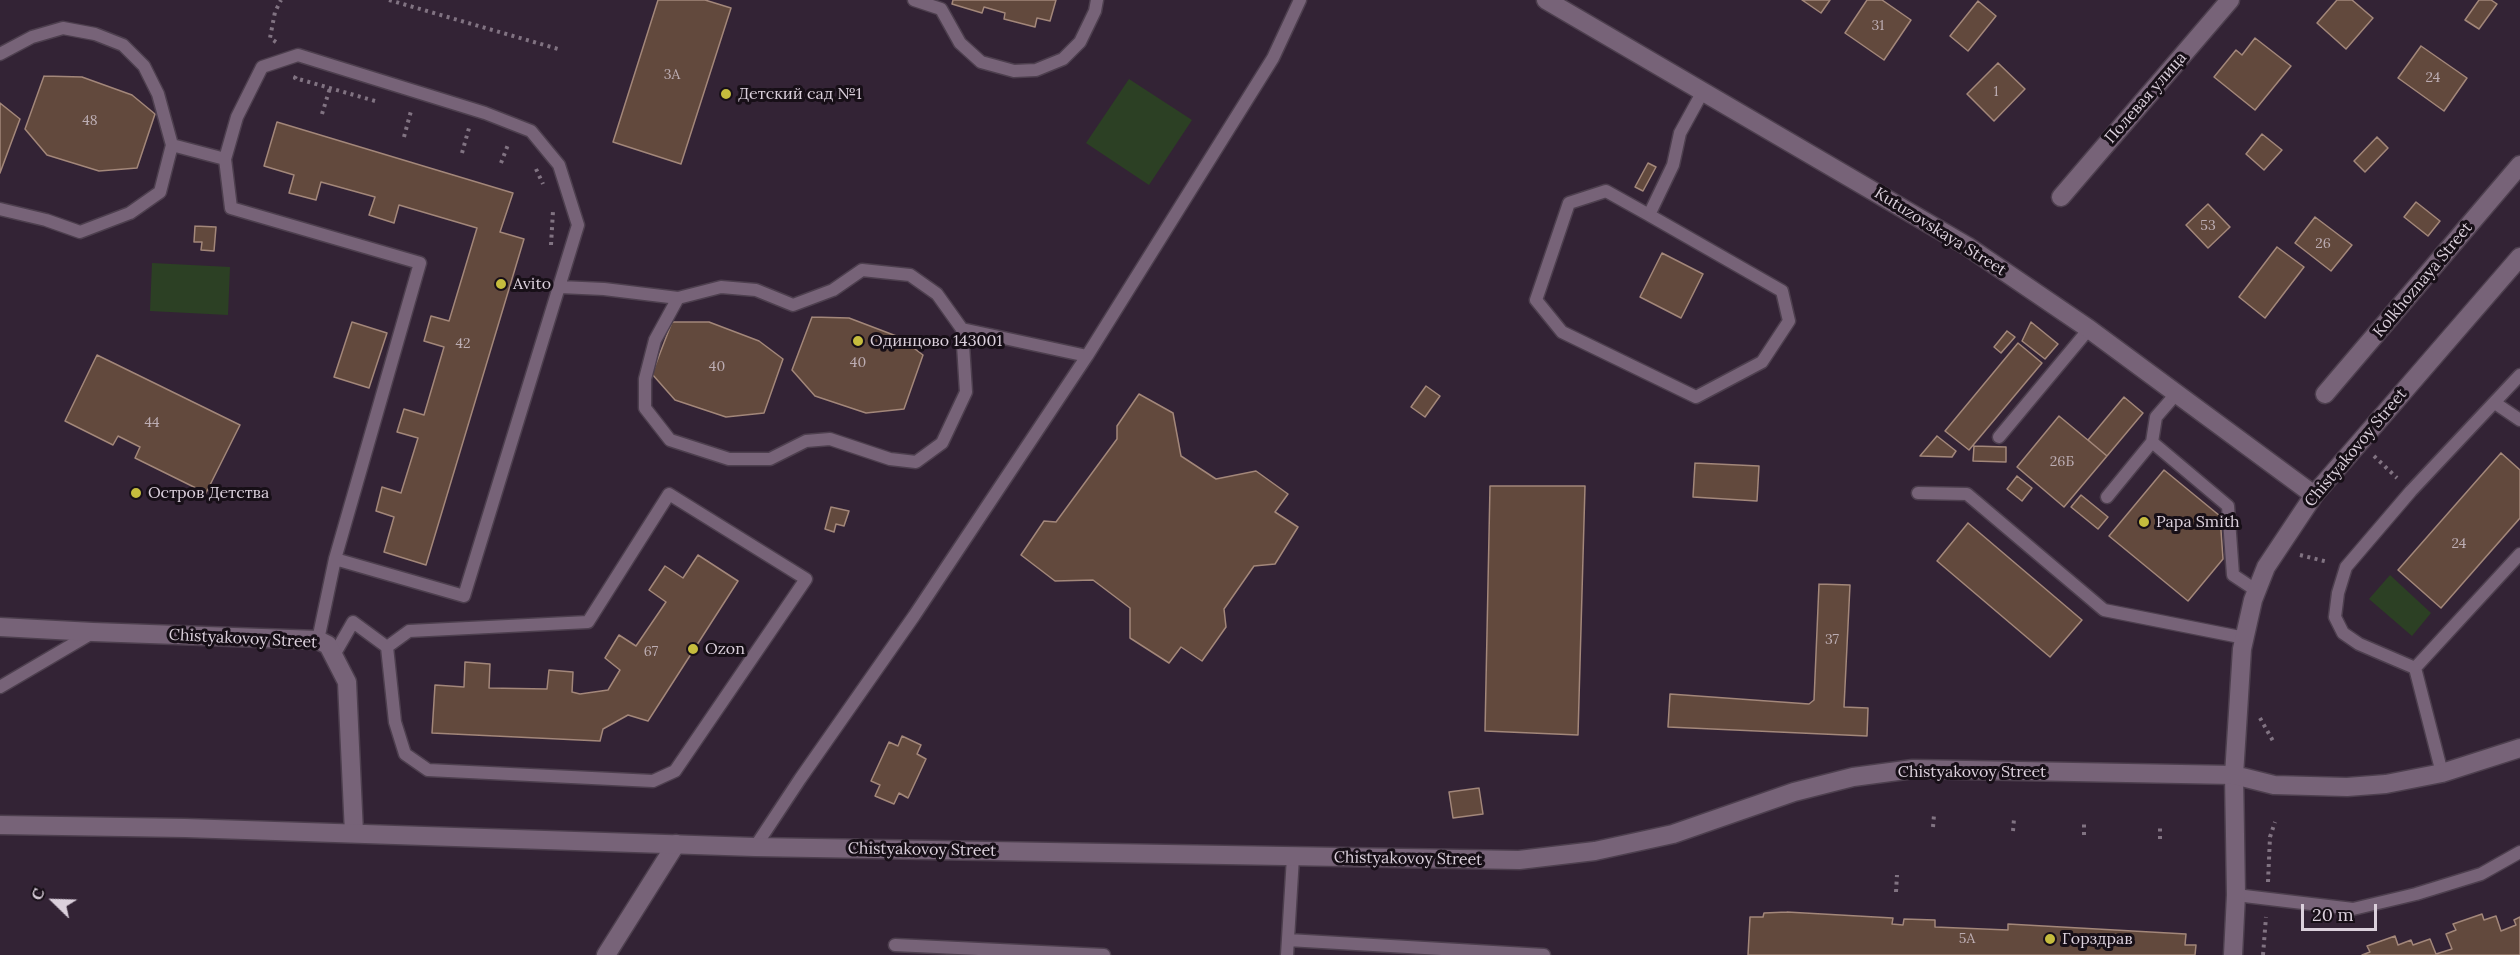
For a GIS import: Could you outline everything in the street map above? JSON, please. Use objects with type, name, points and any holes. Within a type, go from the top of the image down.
[{"type":"street","name":"Kutuzovskaya Street","points":[[1546,0],[1968,246],[2089,329],[2314,495]]},
{"type":"street","name":"Полевая улица","points":[[2061,197],[2230,0]]},
{"type":"street","name":"Kolkhoznaya Street","points":[[2325,394],[2520,165]]},
{"type":"street","name":"Chistyakovoy Street","points":[[2234,775],[2242,649],[2257,591],[2266,567],[2314,495],[2520,256]]},
{"type":"street","name":"Chistyakovoy Street","points":[[0,627],[93,633],[318,640],[328,645],[347,682],[354,833]]},
{"type":"street","name":"Chistyakovoy Street","points":[[0,825],[354,833],[755,847],[1519,860],[1595,851],[1673,834],[1794,792],[1843,779],[1913,769],[2234,775],[2274,785],[2347,787],[2386,784],[2442,773],[2520,748]]},
{"type":"street","points":[[2234,775],[2236,896],[2234,955]]},
{"type":"street","points":[[606,955],[676,844]]},
{"type":"lane","points":[[914,0],[941,9],[960,43],[981,62],[1014,71],[1036,70],[1063,59],[1080,42],[1095,11],[1097,0]]},
{"type":"lane","points":[[755,847],[914,616],[1087,356],[1273,58],[1300,0]]},
{"type":"lane","points":[[0,54],[32,37],[63,28],[95,34],[123,45],[144,66],[158,94],[172,145],[160,192],[130,213],[80,232],[46,220],[0,209]]},
{"type":"lane","points":[[318,640],[335,559],[420,263],[231,208],[225,159],[237,117],[262,67],[298,55],[485,113],[531,131],[558,165],[578,225],[464,596],[335,559]]},
{"type":"lane","points":[[1649,215],[1673,165],[1680,134],[1702,93]]},
{"type":"lane","points":[[172,145],[225,159]]},
{"type":"lane","points":[[1606,190],[1649,215],[1782,291],[1789,321],[1762,362],[1696,397],[1562,332],[1536,300],[1569,203],[1606,190]]},
{"type":"lane","points":[[560,287],[604,289],[678,298],[721,287],[756,290],[793,305],[833,290],[862,270],[910,275],[937,294],[962,329],[966,392],[942,443],[916,462],[890,459],[830,439],[806,441],[770,459],[729,459],[670,440],[645,408],[645,379],[655,340],[678,298]]},
{"type":"lane","points":[[962,329],[1087,356]]},
{"type":"lane","points":[[1999,437],[2089,329]]},
{"type":"lane","points":[[2415,668],[2358,644],[2343,633],[2335,617],[2338,593],[2346,567],[2411,491],[2520,375]]},
{"type":"lane","points":[[2106,497],[2152,442],[2156,417],[2176,394]]},
{"type":"lane","points":[[2495,404],[2520,420]]},
{"type":"lane","points":[[2152,442],[2228,506],[2233,575],[2257,591]]},
{"type":"lane","points":[[1918,493],[1967,494],[2104,610],[2245,638]]},
{"type":"lane","points":[[334,655],[353,622],[387,647],[395,722],[405,754],[428,770],[653,781],[675,771],[806,579],[669,494],[588,622],[409,631],[387,647]]},
{"type":"lane","points":[[2415,668],[2520,554]]},
{"type":"lane","points":[[0,687],[93,633]]},
{"type":"lane","points":[[2415,668],[2442,773]]},
{"type":"lane","points":[[2236,896],[2354,909],[2416,894],[2481,874],[2520,852]]},
{"type":"lane","points":[[1287,955],[1293,857]]},
{"type":"lane","points":[[1288,940],[1544,955]]},
{"type":"lane","points":[[895,945],[1104,955]]},
{"type":"path","points":[[281,0],[275,12],[270,38],[298,55],[296,78],[376,101]]},
{"type":"path","points":[[389,0],[558,49]]},
{"type":"path","points":[[322,114],[330,88]]},
{"type":"path","points":[[399,108],[421,114]]},
{"type":"path","points":[[404,137],[411,111]]},
{"type":"path","points":[[459,125],[479,131]]},
{"type":"path","points":[[462,153],[469,128]]},
{"type":"path","points":[[500,137],[519,146]]},
{"type":"path","points":[[501,163],[510,140]]},
{"type":"path","points":[[533,163],[548,195]]},
{"type":"path","points":[[551,247],[553,205]]},
{"type":"path","points":[[2369,451],[2411,491]]},
{"type":"path","points":[[2294,563],[2300,555],[2346,567]]},
{"type":"path","points":[[1933,827],[1934,815]]},
{"type":"path","points":[[2013,831],[2014,819]]},
{"type":"path","points":[[2084,823],[2084,835]]},
{"type":"path","points":[[2160,827],[2160,839]]},
{"type":"path","points":[[1896,892],[1897,874]]},
{"type":"green space","points":[[1129,79],[1192,120],[1149,185],[1086,143]]},
{"type":"green space","points":[[152,263],[230,267],[228,315],[150,311]]},
{"type":"green space","points":[[2390,575],[2431,613],[2412,636],[2369,599]]},
{"type":"building","points":[[658,0],[705,0],[731,8],[681,164],[613,142]]},
{"type":"building","points":[[953,0],[1056,0],[1050,21],[1037,18],[1035,27],[1004,19],[1005,13],[984,7],[982,13],[952,4]]},
{"type":"building","points":[[1802,0],[1830,0],[1821,13]]},
{"type":"building","points":[[1867,0],[1882,0],[1911,20],[1884,60],[1845,33]]},
{"type":"building","points":[[2337,0],[2352,0],[2373,18],[2346,49],[2317,23]]},
{"type":"building","points":[[2479,0],[2491,0],[2497,4],[2479,29],[2465,20]]},
{"type":"building","points":[[1978,1],[1996,16],[1968,51],[1950,36]]},
{"type":"building","points":[[2255,38],[2291,66],[2255,110],[2214,77],[2236,50],[2242,55]]},
{"type":"building","points":[[2421,46],[2467,78],[2444,111],[2398,78]]},
{"type":"building","points":[[1998,63],[2025,89],[1994,121],[1967,94]]},
{"type":"building","points":[[44,76],[82,77],[132,95],[155,114],[137,168],[99,171],[47,155],[25,129]]},
{"type":"building","points":[[0,103],[20,119],[0,173]]},
{"type":"building","points":[[277,122],[513,193],[500,232],[524,239],[426,565],[384,552],[394,517],[376,511],[382,487],[401,493],[418,438],[397,432],[404,409],[424,415],[444,347],[424,341],[431,316],[449,321],[477,228],[399,205],[394,223],[369,215],[375,197],[321,182],[316,200],[289,193],[294,175],[264,166]]},
{"type":"building","points":[[2262,134],[2282,150],[2264,170],[2246,154]]},
{"type":"building","points":[[2377,137],[2388,148],[2365,172],[2354,161]]},
{"type":"building","points":[[1648,163],[1656,167],[1643,191],[1635,187]]},
{"type":"building","points":[[2416,202],[2440,221],[2428,236],[2404,217]]},
{"type":"building","points":[[2208,204],[2230,227],[2208,248],[2186,225]]},
{"type":"building","points":[[2315,217],[2352,245],[2331,271],[2295,243]]},
{"type":"building","points":[[195,226],[216,227],[214,251],[201,250],[202,242],[194,242]]},
{"type":"building","points":[[2277,247],[2304,267],[2265,318],[2239,297]]},
{"type":"building","points":[[1662,253],[1703,274],[1681,318],[1640,297]]},
{"type":"building","points":[[812,317],[849,318],[899,337],[923,355],[904,409],[866,413],[815,396],[792,370]]},
{"type":"building","points":[[352,322],[387,333],[369,388],[334,377]]},
{"type":"building","points":[[672,322],[709,322],[759,341],[783,359],[764,413],[726,417],[675,400],[652,374]]},
{"type":"building","points":[[2031,322],[2058,344],[2045,359],[2022,341]]},
{"type":"building","points":[[2007,331],[2015,337],[2001,353],[1994,347]]},
{"type":"building","points":[[2018,343],[2042,363],[1969,450],[1945,431]]},
{"type":"building","points":[[97,355],[240,425],[206,493],[135,458],[140,447],[118,436],[113,445],[65,421]]},
{"type":"building","points":[[1426,386],[1440,396],[1425,417],[1411,407]]},
{"type":"building","points":[[1139,394],[1173,413],[1181,456],[1216,479],[1256,471],[1288,494],[1275,512],[1298,527],[1275,564],[1254,566],[1224,609],[1226,627],[1202,661],[1181,647],[1169,663],[1130,638],[1130,608],[1093,580],[1055,581],[1021,555],[1044,521],[1056,522],[1117,439],[1117,426]]},
{"type":"building","points":[[2124,397],[2143,413],[2107,456],[2088,440]]},
{"type":"building","points":[[2059,416],[2107,456],[2064,507],[2017,467]]},
{"type":"building","points":[[1937,436],[1956,451],[1952,457],[1920,456]]},
{"type":"building","points":[[1974,446],[2006,447],[2006,462],[1973,461]]},
{"type":"building","points":[[2501,453],[2520,470],[2520,518],[2441,608],[2398,570]]},
{"type":"building","points":[[1695,463],[1759,466],[1757,501],[1693,497]]},
{"type":"building","points":[[2164,470],[2220,516],[2223,559],[2188,601],[2109,536]]},
{"type":"building","points":[[2017,476],[2032,488],[2022,501],[2007,489]]},
{"type":"building","points":[[1490,486],[1585,486],[1578,735],[1485,731]]},
{"type":"building","points":[[2081,495],[2108,517],[2098,529],[2071,507]]},
{"type":"building","points":[[831,507],[849,511],[844,526],[836,524],[834,532],[825,529]]},
{"type":"building","points":[[1968,523],[2082,620],[2050,657],[1937,561]]},
{"type":"building","points":[[698,555],[738,581],[648,721],[628,715],[603,729],[600,741],[432,733],[435,685],[464,687],[465,662],[490,664],[489,688],[547,689],[549,670],[573,672],[572,692],[580,694],[608,690],[620,670],[605,658],[619,635],[636,646],[666,602],[649,590],[665,566],[683,578]]},
{"type":"building","points":[[1819,584],[1850,585],[1844,707],[1868,708],[1867,736],[1668,727],[1670,694],[1809,704],[1814,700]]},
{"type":"building","points":[[902,736],[921,745],[917,754],[926,759],[908,798],[899,793],[894,804],[875,796],[880,785],[871,781],[889,742],[898,746]]},
{"type":"building","points":[[1479,788],[1483,814],[1453,818],[1449,792]]},
{"type":"building","points":[[1787,912],[1893,918],[1892,924],[1903,925],[1904,919],[1935,920],[1935,927],[2008,930],[2008,924],[2186,934],[2185,945],[2196,945],[2195,955],[1748,955],[1750,917],[1763,917],[1764,913]]},
{"type":"building","points":[[2482,914],[2484,920],[2496,916],[2501,931],[2516,925],[2514,920],[2520,917],[2520,955],[2362,955],[2370,952],[2367,946],[2395,936],[2398,945],[2411,940],[2413,945],[2430,939],[2436,954],[2452,949],[2446,934],[2456,930],[2453,924]]},
{"type":"place","name":"Детский сад №1","points":[[726,94]]},
{"type":"place","name":"Avito","points":[[501,284]]},
{"type":"place","name":"Одинцово 143001","points":[[858,341]]},
{"type":"place","name":"Остров Детства","points":[[136,493]]},
{"type":"place","name":"Papa Smith","points":[[2144,522]]},
{"type":"place","name":"Ozon","points":[[693,649]]},
{"type":"place","name":"Горздрав","points":[[2050,939]]}]
